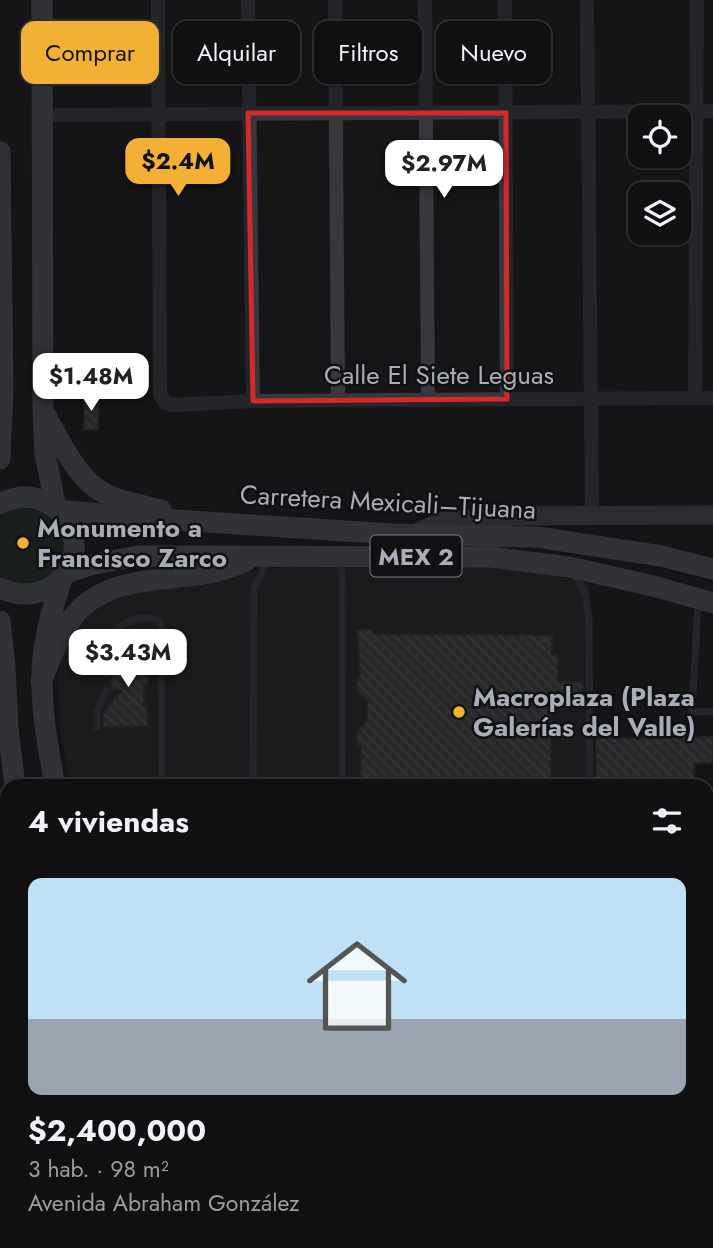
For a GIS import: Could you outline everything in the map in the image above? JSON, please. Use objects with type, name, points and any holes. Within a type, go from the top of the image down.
[{"type":"main road","points":[[42,0],[45,454],[57,509],[67,521],[74,547],[50,614],[41,681],[54,779]]},
{"type":"main road","points":[[0,152],[0,459]]},
{"type":"main road","name":"MEX 2","points":[[43,411],[77,466],[103,493],[204,520]]},
{"type":"main road","name":"Carretera Mexicali–Tijuana","points":[[0,504],[14,498],[27,497],[41,499],[57,509],[130,517],[391,534],[537,537],[661,556],[713,569]]},
{"type":"main road","points":[[342,565],[341,548],[345,542],[391,534]]},
{"type":"main road","name":"Carretera Mexicali–Tijuana","points":[[64,576],[90,565],[138,556],[266,556],[342,565],[490,557],[569,567],[706,601]]},
{"type":"main road","points":[[41,681],[65,629],[81,608],[101,595],[128,584],[216,571],[266,556]]},
{"type":"main road","name":"MEX 2","points":[[0,588],[10,593],[33,594],[44,591],[64,576]]},
{"type":"main road","points":[[0,621],[14,779]]},
{"type":"street","points":[[158,0],[160,114]]},
{"type":"street","points":[[248,0],[253,401]]},
{"type":"street","points":[[335,0],[338,400]]},
{"type":"street","points":[[425,0],[428,400]]},
{"type":"street","points":[[505,0],[507,400]]},
{"type":"street","points":[[587,0],[592,515]]},
{"type":"street","points":[[695,398],[697,0]]},
{"type":"street","points":[[44,116],[713,111]]},
{"type":"street","name":"Calle El Siete Leguas","points":[[160,114],[160,394],[165,403],[713,398]]},
{"type":"street","points":[[413,534],[444,521],[592,515],[713,515]]},
{"type":"lane","points":[[253,779],[254,598],[255,582],[266,556]]},
{"type":"lane","points":[[342,565],[342,779]]},
{"type":"lane","points":[[569,567],[580,579],[586,595],[589,622],[590,779]]},
{"type":"lane","points":[[706,601],[692,712],[713,711]]},
{"type":"lane","points":[[106,674],[108,637],[125,623],[146,617],[155,618],[161,625],[162,779]]},
{"type":"lane","points":[[97,727],[97,712],[106,690]]},
{"type":"highlighted area","points":[[248,113],[506,113],[507,399],[253,401]]},
{"type":"shaded area","points":[[17,507],[43,511],[58,523],[63,540],[60,557],[51,573],[37,583],[19,585],[0,574],[0,517]]},
{"type":"shaded area","points":[[452,564],[550,574],[590,584],[591,779],[69,779],[60,729],[58,669],[71,631],[94,606],[125,593],[242,572],[305,565]]},
{"type":"building","points":[[84,396],[99,396],[98,430],[84,430]]},
{"type":"building","name":"Macroplaza (Plaza Galerías del Valle)","points":[[373,629],[373,634],[552,635],[552,655],[558,654],[558,682],[583,682],[583,703],[551,703],[551,779],[361,779],[361,746],[357,746],[357,732],[367,721],[367,701],[357,692],[357,678],[360,678],[357,630]]},
{"type":"building","points":[[129,642],[129,651],[144,651],[144,669],[148,669],[148,684],[144,684],[144,705],[147,705],[148,726],[103,727],[103,714],[121,690],[112,690],[111,686],[114,643]]},
{"type":"building","points":[[713,737],[713,763],[694,763],[694,779],[596,779],[596,738]]},
{"type":"place","name":"Monumento a Francisco Zarco","points":[[23,543]]},
{"type":"place","name":"Macroplaza (Plaza Galerías del Valle)","points":[[459,712]]}]
